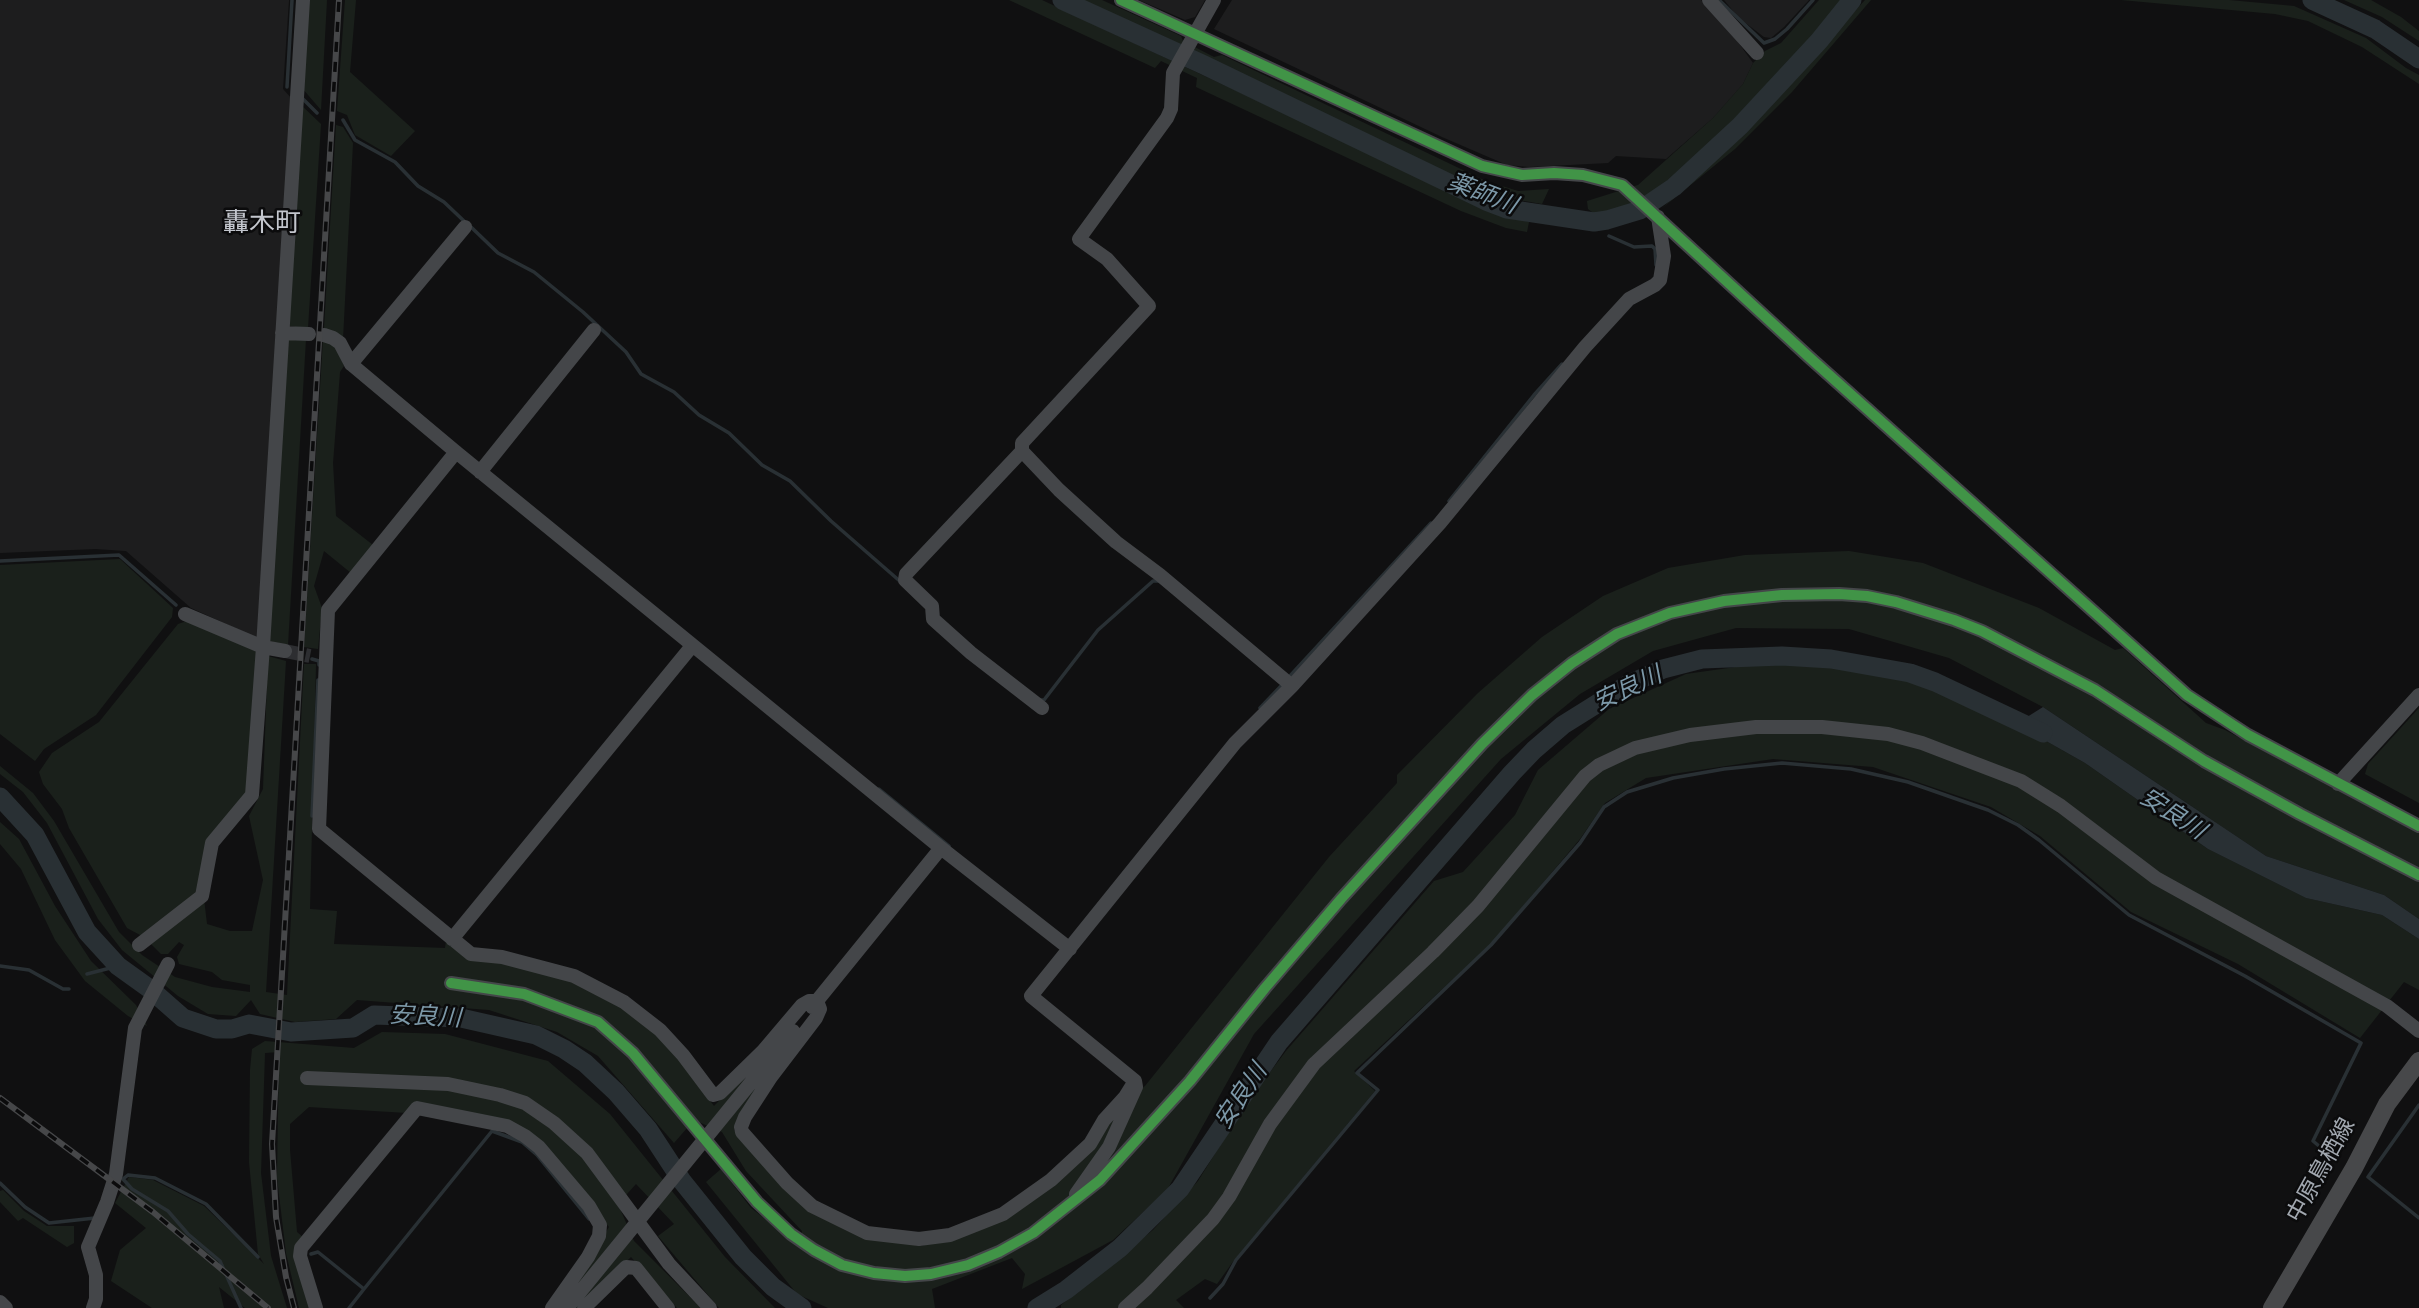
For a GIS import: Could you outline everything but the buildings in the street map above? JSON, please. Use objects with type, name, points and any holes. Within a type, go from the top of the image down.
[{"type":"main road","name":"中原鳥栖線","points":[[2272,1308],[2354,1168],[2387,1104],[2419,1061]]},
{"type":"street","points":[[139,945],[202,896],[212,843],[252,795],[264,647],[303,0]]},
{"type":"street","points":[[1121,0],[1482,166],[1521,175],[1583,175],[1622,184],[1809,357],[2187,695],[2248,735],[2419,826]]},
{"type":"street","points":[[1042,708],[971,653],[905,580],[906,575],[1022,451],[1022,443],[1149,306],[1107,259],[1079,239],[1167,118],[1171,109],[1173,74],[1214,0]]},
{"type":"street","points":[[1709,0],[1757,53]]},
{"type":"street","points":[[1066,1209],[1109,1147],[1136,1087],[1135,1081],[1031,996],[1287,682],[1440,523],[1585,347],[1629,299],[1660,280],[1664,256],[1656,215]]},
{"type":"street","points":[[351,364],[465,227]]},
{"type":"street","points":[[480,472],[594,330]]},
{"type":"street","points":[[282,333],[317,335],[333,338],[340,343],[351,364],[456,453],[941,848],[1069,948]]},
{"type":"street","points":[[1022,451],[1059,490],[1116,542],[1160,575],[1287,682]]},
{"type":"street","points":[[456,453],[328,610],[319,829],[471,954],[502,957],[574,976],[624,1002],[660,1030],[713,1095],[716,1096],[763,1051],[802,1005],[817,1001]]},
{"type":"street","points":[[451,983],[524,994],[598,1022],[634,1052],[757,1202],[791,1234],[842,1265],[874,1273],[905,1276],[930,1274],[968,1265],[1033,1233],[1066,1209],[1100,1180],[1139,1138],[1190,1081],[1340,899],[1450,778],[1532,695],[1572,663],[1617,634],[1654,617],[1690,607],[1782,595],[1839,594],[1896,602],[1954,620],[2095,690],[2204,761],[2419,875]]},
{"type":"street","points":[[185,614],[264,647],[285,651]]},
{"type":"street","points":[[452,939],[692,646]]},
{"type":"street","points":[[310,656],[325,658]]},
{"type":"street","points":[[2338,784],[2419,695]]},
{"type":"street","points":[[1125,1308],[1213,1219],[1229,1197],[1270,1124],[1314,1064],[1478,906],[1584,776],[1635,748],[1689,736],[1756,727],[1822,727],[1878,733],[1922,743],[2021,781],[2061,806],[2156,878],[2387,1006],[2419,1031]]},
{"type":"street","points":[[567,1308],[941,848]]},
{"type":"street","points":[[93,1308],[96,1299],[96,1275],[88,1247],[116,1174],[135,1028],[167,967]]},
{"type":"street","points":[[817,1001],[820,1009],[816,1018],[771,1077],[745,1117],[742,1132],[787,1183],[812,1206],[867,1233],[919,1239],[950,1235],[1003,1214],[1051,1180],[1090,1144],[1104,1120],[1125,1097],[1135,1081]]},
{"type":"street","points":[[307,1078],[448,1084],[525,1103],[554,1123],[587,1153],[640,1219],[669,1264],[710,1308]]},
{"type":"street","points":[[316,1308],[300,1255],[301,1248],[417,1108],[507,1126],[525,1136],[539,1147],[589,1206],[600,1225],[599,1236],[588,1257],[552,1308]]},
{"type":"street","points":[[584,1308],[626,1267],[636,1268],[668,1308]]},
{"type":"street","points":[[0,1302],[6,1308]]},
{"type":"shaded area","points":[[0,0],[289,0],[283,89],[292,99],[259,639],[191,608],[126,551],[95,549],[0,553]]},
{"type":"shaded area","points":[[307,0],[327,0],[321,110],[302,88]]},
{"type":"shaded area","points":[[345,0],[356,0],[350,72],[415,131],[391,156],[355,135],[347,115],[337,111]]},
{"type":"shaded area","points":[[1009,0],[1042,0],[1487,208],[1529,222],[1527,232],[1506,228],[1461,211],[1196,87],[1197,78],[1161,61],[1155,68]]},
{"type":"shaded area","points":[[1079,0],[1102,0],[1181,36],[1183,41],[1214,57],[1222,55],[1486,181],[1518,191],[1549,189],[1542,204],[1495,196]]},
{"type":"shaded area","points":[[1139,0],[1205,0],[1195,17],[1185,20]]},
{"type":"shaded area","points":[[1232,0],[1701,0],[1725,24],[1753,63],[1743,84],[1713,118],[1666,159],[1616,156],[1608,163],[1529,167],[1507,165],[1214,29]]},
{"type":"shaded area","points":[[1724,0],[1809,0],[1771,38],[1764,37],[1739,18]]},
{"type":"shaded area","points":[[1819,0],[1842,0],[1806,43],[1701,154],[1663,188],[1615,213],[1596,215],[1588,209],[1587,201],[1638,185],[1713,118],[1743,84],[1753,63],[1765,51],[1781,43]]},
{"type":"shaded area","points":[[1865,0],[1871,0],[1792,92],[1735,149],[1661,209],[1734,143]]},
{"type":"shaded area","points":[[2121,0],[2229,0],[2294,6],[2366,38],[2419,75],[2419,84],[2362,47],[2308,21],[2275,14]]},
{"type":"shaded area","points":[[2344,0],[2371,0],[2419,31],[2419,41],[2382,17]]},
{"type":"shaded area","points":[[300,104],[321,124],[308,328],[289,326]]},
{"type":"shaded area","points":[[336,125],[343,127],[353,143],[343,339],[324,328]]},
{"type":"shaded area","points":[[288,339],[306,339],[288,645],[269,641]]},
{"type":"shaded area","points":[[323,340],[336,345],[344,366],[340,372],[333,463],[336,516],[373,545],[351,573],[324,551],[314,586],[322,608],[318,649],[304,647]]},
{"type":"shaded area","points":[[1849,551],[1923,563],[2039,608],[2115,650],[2123,648],[2206,723],[2225,730],[2419,833],[2419,919],[2384,895],[2266,856],[2043,707],[1949,658],[1849,629],[1736,628],[1653,651],[1580,694],[1501,759],[1254,1034],[1167,1190],[1113,1240],[1022,1289],[1025,1274],[1012,1258],[932,1289],[935,1308],[828,1308],[797,1294],[706,1182],[721,1169],[751,1208],[800,1246],[802,1231],[746,1171],[722,1132],[694,1120],[674,1143],[598,1056],[557,1032],[489,1010],[357,1000],[336,1019],[295,1022],[260,1014],[251,1000],[236,1016],[208,1014],[178,996],[122,950],[98,919],[47,823],[23,792],[0,774],[0,766],[33,793],[54,821],[119,932],[142,955],[175,977],[212,987],[250,992],[250,985],[222,980],[212,972],[179,964],[177,957],[184,945],[179,942],[168,954],[161,954],[151,944],[204,899],[207,924],[230,931],[252,931],[263,880],[249,816],[263,789],[268,656],[286,661],[266,992],[287,995],[304,664],[316,664],[310,909],[337,911],[334,944],[445,948],[446,941],[579,981],[625,1007],[672,1050],[714,1106],[774,1045],[782,1053],[734,1130],[792,1195],[867,1237],[921,1246],[976,1231],[1028,1203],[1115,1111],[1145,1086],[1329,857],[1397,783],[1397,775],[1478,693],[1542,637],[1603,596],[1668,568],[1745,555]]},
{"type":"shaded area","points":[[120,559],[173,608],[172,617],[96,715],[44,749],[35,761],[0,734],[0,565]]},
{"type":"shaded area","points":[[190,620],[257,648],[247,794],[207,842],[199,895],[142,936],[127,928],[69,828],[62,809],[43,784],[39,772],[52,753],[99,722],[178,624]]},
{"type":"shaded area","points":[[1785,660],[1918,681],[2016,724],[2085,763],[2208,849],[2306,898],[2382,915],[2419,939],[2419,990],[2404,982],[2360,1038],[2238,964],[2131,912],[2040,836],[1991,807],[1873,767],[1773,759],[1646,778],[1605,803],[1580,839],[1493,942],[1354,1071],[1375,1091],[1217,1284],[1205,1279],[1176,1300],[1184,1308],[1061,1308],[1061,1305],[1153,1230],[1198,1181],[1246,1104],[1286,1051],[1434,881],[1463,872],[1515,815],[1538,770],[1609,709],[1686,674]]},
{"type":"shaded area","points":[[2419,708],[2419,803],[2365,774],[2368,764]]},
{"type":"shaded area","points":[[0,822],[19,839],[55,906],[91,961],[136,1005],[147,1026],[128,1016],[85,981],[55,940],[21,869],[0,844]]},
{"type":"shaded area","points":[[382,1032],[445,1034],[548,1061],[610,1114],[725,1257],[775,1308],[719,1308],[658,1236],[674,1224],[636,1184],[618,1204],[634,1241],[701,1308],[677,1308],[631,1257],[579,1308],[558,1308],[609,1227],[534,1137],[407,1113],[309,1107],[290,1124],[297,1232],[304,1238],[312,1308],[299,1308],[286,1253],[277,1178],[279,1052],[265,1053],[261,1173],[271,1256],[287,1308],[245,1308],[219,1287],[224,1308],[152,1308],[111,1281],[120,1250],[146,1228],[115,1203],[129,1177],[153,1180],[204,1206],[264,1264],[258,1254],[249,1162],[252,1049],[265,1041],[354,1048]]},
{"type":"shaded area","points":[[3,1190],[24,1211],[47,1226],[74,1226],[74,1243],[67,1247],[23,1218],[18,1221],[0,1202],[0,1191]]},
{"type":"water","points":[[2043,707],[2266,856],[2384,895],[2419,919],[2419,939],[2382,915],[2306,898],[2208,849],[2085,763],[2016,724]]},
{"type":"waterway","points":[[287,87],[292,0]]},
{"type":"waterway","name":"薬師川","points":[[1062,0],[1486,201],[1507,209],[1594,222],[1640,210],[1674,187],[1740,126],[1819,41],[1852,0]]},
{"type":"waterway","points":[[1719,0],[1764,43],[1775,39],[1787,29],[1813,0]]},
{"type":"waterway","points":[[2312,0],[2375,29],[2419,59]]},
{"type":"waterway","points":[[302,98],[317,113]]},
{"type":"waterway","points":[[343,120],[355,140],[395,162],[418,186],[444,202],[465,222]]},
{"type":"waterway","points":[[471,227],[498,253],[534,272],[583,312],[626,352],[641,374],[674,392],[699,415],[729,433],[762,465],[790,481],[902,583]]},
{"type":"waterway","points":[[1609,236],[1634,247],[1652,246],[1655,249],[1656,265]]},
{"type":"waterway","points":[[1449,501],[1562,364]]},
{"type":"waterway","points":[[1289,677],[1431,523]]},
{"type":"waterway","points":[[0,561],[119,555],[176,605]]},
{"type":"waterway","points":[[1041,700],[1044,700],[1098,630],[1153,581],[1159,581]]},
{"type":"waterway","name":"安良川","points":[[1037,1308],[1066,1290],[1120,1248],[1180,1189],[1279,1042],[1512,773],[1563,725],[1627,685],[1663,669],[1702,659],[1782,656],[1831,659],[1910,673],[2043,733]]},
{"type":"waterway","points":[[312,659],[319,661],[319,665]]},
{"type":"waterway","points":[[312,816],[318,680]]},
{"type":"waterway","points":[[1260,708],[1282,685]]},
{"type":"waterway","points":[[1210,1298],[1223,1284],[1236,1260],[1378,1090],[1357,1073],[1491,945],[1580,843],[1604,807],[1627,792],[1673,778],[1724,769],[1782,763],[1851,769],[1908,782],[1988,810],[2018,825],[2129,915],[2245,976],[2361,1043],[2313,1141],[2319,1146]]},
{"type":"waterway","points":[[879,789],[949,846]]},
{"type":"waterway","name":"安良川","points":[[0,797],[35,835],[87,932],[118,966],[183,1018],[216,1029],[232,1029],[249,1024],[291,1032],[353,1028],[374,1015],[461,1018],[536,1035],[564,1049],[585,1063],[616,1092],[648,1129],[682,1181],[743,1257],[773,1287],[802,1308]]},
{"type":"waterway","points":[[0,966],[29,970],[63,989],[69,989]]},
{"type":"waterway","points":[[87,974],[118,966]]},
{"type":"waterway","points":[[2419,1105],[2368,1177],[2419,1218]]},
{"type":"waterway","points":[[311,1254],[318,1252],[364,1289],[492,1131],[522,1142],[537,1155],[589,1219]]},
{"type":"waterway","points":[[241,1308],[220,1261],[188,1234],[168,1211],[132,1189],[123,1179],[128,1175],[155,1178],[206,1204],[258,1257]]},
{"type":"waterway","points":[[0,1183],[25,1207],[49,1223],[95,1218]]},
{"type":"waterway","points":[[349,1308],[364,1289]]},
{"type":"tunnel","points":[[285,651],[310,656]]},
{"type":"railway","points":[[294,1308],[276,1217],[272,1144],[339,0]]},
{"type":"railway","points":[[0,1098],[153,1212],[268,1308]]},
{"type":"cycle path","points":[[1121,0],[1482,166],[1522,175],[1583,175],[1622,185],[1809,357],[2187,695],[2248,735],[2419,826]]},
{"type":"cycle path","points":[[451,983],[524,994],[598,1022],[633,1053],[757,1202],[791,1234],[842,1265],[874,1273],[905,1276],[931,1274],[968,1265],[999,1252],[1033,1233],[1100,1180],[1190,1081],[1341,899],[1482,744],[1532,695],[1572,663],[1617,634],[1670,613],[1724,601],[1782,595],[1839,594],[1896,602],[1954,620],[1982,631],[2095,690],[2204,761],[2419,875]]},
{"type":"district","name":"轟木町","points":[[262,224]]}]
